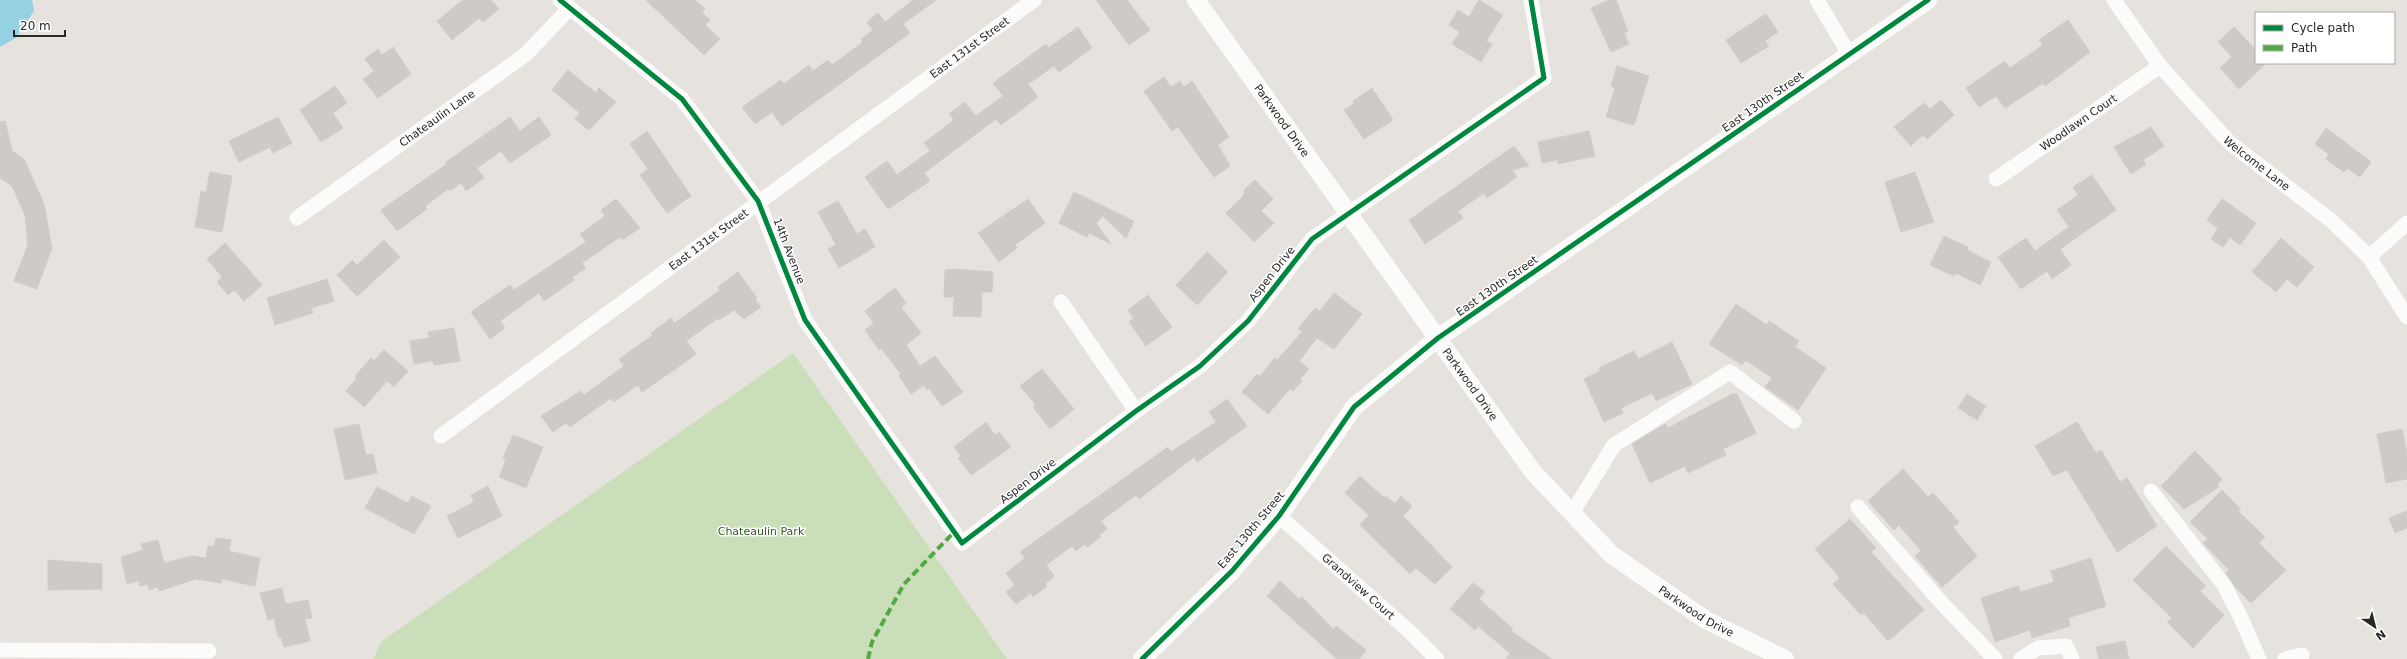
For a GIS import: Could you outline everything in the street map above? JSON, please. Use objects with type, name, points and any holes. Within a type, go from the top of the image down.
[{"type":"street","name":"East 131st Street","points":[[441,436],[758,201],[1034,0]]},
{"type":"street","name":"Parkwood Drive","points":[[1196,0],[1533,472],[1612,555],[1706,620],[1785,659]]},
{"type":"street","name":"Aspen Drive","points":[[962,543],[1136,411],[1200,366],[1248,320],[1312,239],[1348,211],[1544,78],[1531,0]]},
{"type":"street","points":[[1817,0],[1849,54]]},
{"type":"street","name":"East 130th Street","points":[[1142,659],[1232,571],[1279,516],[1350,411],[1438,338],[1928,0]]},
{"type":"street","name":"Welcome Lane","points":[[2114,0],[2160,66],[2230,143],[2332,222],[2369,257],[2407,317]]},
{"type":"street","name":"14th Avenue","points":[[565,5],[682,99],[758,201],[805,320],[962,543]]},
{"type":"street","name":"Chateaulin Lane","points":[[297,218],[525,55],[565,5]]},
{"type":"street","name":"Woodlawn Court","points":[[1996,179],[2160,66]]},
{"type":"street","points":[[2369,257],[2407,224]]},
{"type":"street","points":[[1061,302],[1136,411]]},
{"type":"street","points":[[1572,513],[1614,445],[1730,372],[1794,421]]},
{"type":"street","points":[[2151,491],[2224,585],[2242,618],[2259,659]]},
{"type":"street","points":[[1858,507],[1938,600],[1995,659]]},
{"type":"street","name":"Grandview Court","points":[[1279,516],[1410,632],[1437,659]]},
{"type":"street","points":[[2021,659],[2038,648],[2066,646],[2072,659]]},
{"type":"street","points":[[0,650],[209,651]]},
{"type":"street","points":[[2285,659],[2302,655]]},
{"type":"green space","name":"Chateaulin Park","points":[[793,353],[1007,659],[373,659],[382,641]]},
{"type":"water","points":[[0,0],[32,0],[34,11],[16,38],[0,47]]},
{"type":"building","points":[[463,0],[491,0],[499,9],[483,22],[479,18],[452,40],[437,21]]},
{"type":"building","points":[[646,0],[695,0],[705,9],[702,13],[710,20],[705,25],[720,39],[704,55]]},
{"type":"building","points":[[913,0],[936,0],[903,24],[910,33],[782,126],[772,112],[755,124],[742,107],[781,80],[784,84],[809,65],[813,71],[828,60],[832,65],[863,42],[861,39],[873,30],[867,22],[878,13],[885,22]]},
{"type":"building","points":[[1096,0],[1127,0],[1150,30],[1129,45]]},
{"type":"building","points":[[1479,0],[1503,15],[1486,41],[1492,44],[1481,62],[1452,44],[1460,32],[1449,25],[1458,10],[1469,17]]},
{"type":"building","points":[[1609,0],[1616,0],[1628,31],[1624,33],[1629,44],[1611,52],[1591,8]]},
{"type":"building","points":[[1766,14],[1778,32],[1765,41],[1769,46],[1741,63],[1726,40]]},
{"type":"building","points":[[2068,20],[2090,52],[2045,86],[2043,83],[2005,108],[1996,96],[1979,107],[1966,88],[2005,61],[2010,68],[2043,45],[2039,40]]},
{"type":"building","points":[[1078,27],[1092,48],[1059,72],[1054,66],[1028,84],[1038,97],[1001,125],[996,119],[924,173],[930,181],[888,209],[865,177],[887,161],[897,175],[930,151],[924,143],[954,120],[949,114],[965,102],[976,116],[1003,96],[993,83],[1046,44],[1048,48]]},
{"type":"building","points":[[2234,27],[2255,49],[2255,64],[2265,64],[2239,89],[2220,68],[2232,57],[2218,42]]},
{"type":"building","points":[[393,47],[411,74],[378,98],[363,79],[374,71],[365,59],[378,49],[382,55]]},
{"type":"building","points":[[1617,66],[1649,76],[1634,125],[1606,117],[1615,88],[1611,86]]},
{"type":"building","points":[[568,70],[596,93],[599,88],[616,102],[589,130],[575,119],[580,113],[552,90]]},
{"type":"building","points":[[1164,77],[1171,87],[1180,81],[1184,87],[1192,81],[1229,137],[1218,145],[1230,166],[1214,177],[1178,127],[1172,131],[1144,91]]},
{"type":"building","points":[[335,86],[347,103],[333,113],[343,128],[321,142],[300,110]]},
{"type":"building","points":[[1372,88],[1393,120],[1364,139],[1344,110],[1354,104],[1353,101]]},
{"type":"building","points":[[1941,100],[1954,115],[1927,139],[1923,135],[1911,146],[1894,127],[1924,103],[1930,109]]},
{"type":"building","points":[[278,117],[292,143],[273,153],[270,147],[239,162],[229,141]]},
{"type":"building","points":[[510,117],[520,131],[539,117],[551,135],[510,163],[501,151],[477,168],[484,178],[466,191],[461,183],[450,191],[448,189],[425,206],[427,209],[397,231],[381,210],[447,164],[446,162]]},
{"type":"building","points":[[5,121],[12,151],[24,159],[44,204],[52,248],[37,289],[14,281],[28,244],[25,215],[12,186],[0,178],[0,122]]},
{"type":"building","points":[[2151,127],[2164,146],[2143,160],[2146,164],[2131,174],[2114,147]]},
{"type":"building","points":[[2326,128],[2371,162],[2360,177],[2347,168],[2344,172],[2326,159],[2329,154],[2315,144]]},
{"type":"building","points":[[647,131],[691,196],[667,213],[640,175],[648,169],[630,144]]},
{"type":"building","points":[[1589,131],[1595,156],[1558,164],[1558,160],[1542,163],[1538,142]]},
{"type":"building","points":[[1514,146],[1529,166],[1512,170],[1517,177],[1487,198],[1484,193],[1458,211],[1463,218],[1425,244],[1409,220]]},
{"type":"building","points":[[210,172],[232,176],[222,232],[195,227],[201,191],[206,192]]},
{"type":"building","points":[[1915,172],[1934,222],[1901,232],[1885,182]]},
{"type":"building","points":[[2092,175],[2116,210],[2060,249],[2071,265],[2052,279],[2047,271],[2021,289],[1998,257],[2026,238],[2035,251],[2069,227],[2057,210],[2078,195],[2073,187]]},
{"type":"building","points":[[1255,180],[1273,199],[1261,211],[1274,223],[1254,242],[1226,213],[1244,195],[1244,190]]},
{"type":"building","points":[[1074,192],[1134,221],[1126,238],[1103,216],[1096,223],[1111,244],[1089,233],[1087,237],[1059,223]]},
{"type":"building","points":[[616,199],[640,228],[622,240],[620,237],[582,263],[586,268],[572,277],[574,280],[544,301],[539,293],[500,321],[505,328],[490,339],[471,312],[510,285],[514,290],[586,242],[580,234],[605,216],[601,210]]},
{"type":"building","points":[[1028,199],[1045,223],[1015,245],[1017,248],[999,262],[978,233]]},
{"type":"building","points":[[2222,199],[2256,223],[2240,245],[2230,237],[2223,247],[2211,239],[2218,228],[2207,220]]},
{"type":"building","points":[[838,201],[857,234],[865,229],[875,247],[839,268],[828,249],[836,245],[818,212]]},
{"type":"building","points":[[1944,236],[1968,247],[1967,250],[1991,262],[1980,285],[1956,273],[1954,276],[1930,265]]},
{"type":"building","points":[[2281,238],[2314,267],[2297,287],[2287,279],[2276,292],[2252,272]]},
{"type":"building","points":[[384,240],[400,257],[357,296],[337,275],[352,260],[357,265]]},
{"type":"building","points":[[225,243],[262,285],[244,301],[234,290],[228,295],[217,282],[222,277],[207,259]]},
{"type":"building","points":[[1207,252],[1228,272],[1197,305],[1176,285]]},
{"type":"building","points":[[956,269],[993,272],[992,292],[982,292],[981,317],[953,316],[954,297],[944,297],[945,270]]},
{"type":"building","points":[[738,272],[757,298],[755,300],[761,307],[744,319],[734,310],[719,320],[718,318],[686,341],[696,354],[677,368],[642,392],[638,385],[614,402],[611,398],[570,427],[566,423],[553,432],[541,416],[581,391],[584,395],[624,366],[619,359],[653,335],[651,333],[671,318],[674,323],[689,313],[720,290],[718,287]]},
{"type":"building","points":[[327,279],[334,301],[311,308],[313,313],[275,325],[267,298]]},
{"type":"building","points":[[895,288],[906,303],[901,307],[921,333],[906,345],[920,366],[935,356],[963,392],[942,406],[929,388],[927,390],[924,385],[911,394],[899,376],[901,374],[881,348],[879,350],[865,330],[874,323],[865,311]]},
{"type":"building","points":[[1334,293],[1362,314],[1334,349],[1317,338],[1299,361],[1309,369],[1300,379],[1302,381],[1293,391],[1290,389],[1268,414],[1242,392],[1257,374],[1260,376],[1275,358],[1277,360],[1302,332],[1298,329],[1315,308],[1320,311]]},
{"type":"building","points":[[1148,295],[1172,327],[1146,346],[1129,322],[1134,318],[1128,310]]},
{"type":"building","points":[[1736,304],[1767,325],[1769,321],[1799,341],[1795,347],[1826,368],[1798,410],[1765,387],[1772,378],[1746,360],[1742,365],[1709,344]]},
{"type":"building","points":[[454,328],[460,361],[434,365],[433,361],[414,364],[410,341],[429,338],[428,332]]},
{"type":"building","points":[[1672,342],[1692,384],[1656,401],[1652,393],[1621,408],[1623,413],[1604,422],[1584,379],[1600,371],[1599,368],[1634,351],[1638,359]]},
{"type":"building","points":[[384,350],[408,371],[394,387],[387,381],[364,407],[346,391],[357,378],[355,376],[371,358],[374,361]]},
{"type":"building","points":[[1042,369],[1074,409],[1050,429],[1033,407],[1036,405],[1020,386]]},
{"type":"building","points":[[1732,394],[1737,394],[1756,433],[1723,449],[1726,455],[1688,473],[1685,466],[1650,483],[1632,444],[1666,424],[1668,428]]},
{"type":"building","points":[[1967,394],[1986,406],[1977,420],[1958,408]]},
{"type":"building","points":[[1227,399],[1247,426],[1197,462],[1194,457],[1139,499],[1136,495],[1101,521],[1107,529],[1099,535],[1101,537],[1087,547],[1085,544],[1076,551],[1072,546],[1046,565],[1054,576],[1045,584],[1047,586],[1033,597],[1031,593],[1016,604],[1006,592],[1015,585],[1006,573],[1025,558],[1020,552],[1168,447],[1171,452],[1216,422],[1209,412]]},
{"type":"building","points":[[986,422],[995,435],[999,432],[1011,447],[971,475],[958,458],[961,456],[954,447]]},
{"type":"building","points":[[2077,422],[2096,453],[2101,450],[2120,482],[2127,478],[2157,526],[2117,552],[2067,470],[2053,476],[2035,446]]},
{"type":"building","points":[[359,424],[366,455],[373,454],[377,473],[345,480],[334,429]]},
{"type":"building","points":[[2402,429],[2407,453],[2407,479],[2386,483],[2377,434]]},
{"type":"building","points":[[513,435],[543,447],[526,488],[499,477],[506,460],[503,458]]},
{"type":"building","points":[[2195,451],[2222,479],[2217,485],[2219,487],[2184,509],[2161,486]]},
{"type":"building","points":[[1903,469],[1928,497],[1933,493],[1959,522],[1953,527],[1977,556],[1942,587],[1915,556],[1921,551],[1899,525],[1894,530],[1868,501]]},
{"type":"building","points":[[1360,476],[1384,498],[1386,496],[1395,504],[1401,496],[1412,506],[1403,516],[1452,567],[1435,584],[1416,568],[1410,574],[1360,525],[1369,515],[1345,493]]},
{"type":"building","points":[[488,486],[502,516],[458,538],[447,516],[474,502],[471,495]]},
{"type":"building","points":[[377,487],[408,503],[412,496],[431,506],[414,534],[365,508]]},
{"type":"building","points":[[2222,490],[2241,509],[2238,511],[2265,537],[2259,543],[2286,570],[2251,603],[2235,587],[2226,573],[2229,570],[2203,543],[2208,539],[2190,522]]},
{"type":"building","points":[[2407,511],[2407,528],[2395,533],[2389,518]]},
{"type":"building","points":[[1850,519],[1876,548],[1871,552],[1924,610],[1888,641],[1864,613],[1861,615],[1833,584],[1840,578],[1815,549]]},
{"type":"building","points":[[216,538],[231,540],[229,551],[260,558],[255,586],[222,579],[221,583],[196,579],[159,591],[158,587],[149,590],[148,584],[140,586],[139,581],[127,584],[121,557],[143,550],[141,544],[158,540],[164,563],[192,556],[206,558],[208,546],[214,547]]},
{"type":"building","points":[[2166,546],[2206,586],[2200,591],[2224,615],[2193,648],[2167,622],[2172,618],[2133,580]]},
{"type":"building","points":[[2091,558],[2106,606],[2068,618],[2070,626],[2032,638],[2030,630],[1995,642],[1981,598],[2018,586],[2020,592],[2054,582],[2051,571]]},
{"type":"building","points":[[48,560],[102,564],[102,589],[48,590]]},
{"type":"building","points":[[1280,581],[1299,599],[1302,597],[1333,629],[1336,626],[1366,650],[1359,659],[1337,659],[1267,596]]},
{"type":"building","points":[[1473,583],[1485,592],[1479,599],[1513,629],[1511,631],[1552,659],[1506,659],[1510,653],[1478,626],[1475,630],[1450,609]]},
{"type":"building","points":[[282,588],[285,604],[308,600],[312,618],[305,619],[310,641],[284,647],[281,637],[278,637],[274,618],[268,620],[260,593]]},
{"type":"building","points":[[2125,641],[2129,659],[2099,659],[2096,647]]},
{"type":"marked path","points":[[868,659],[872,642],[904,584],[954,532]]},
{"type":"cycle path","points":[[560,0],[682,99],[758,201],[805,320],[962,543],[1136,411],[1200,366],[1248,321],[1312,239],[1544,78],[1531,0]]},
{"type":"cycle path","points":[[1142,659],[1232,571],[1279,516],[1354,407],[1438,338],[1928,0]]}]
